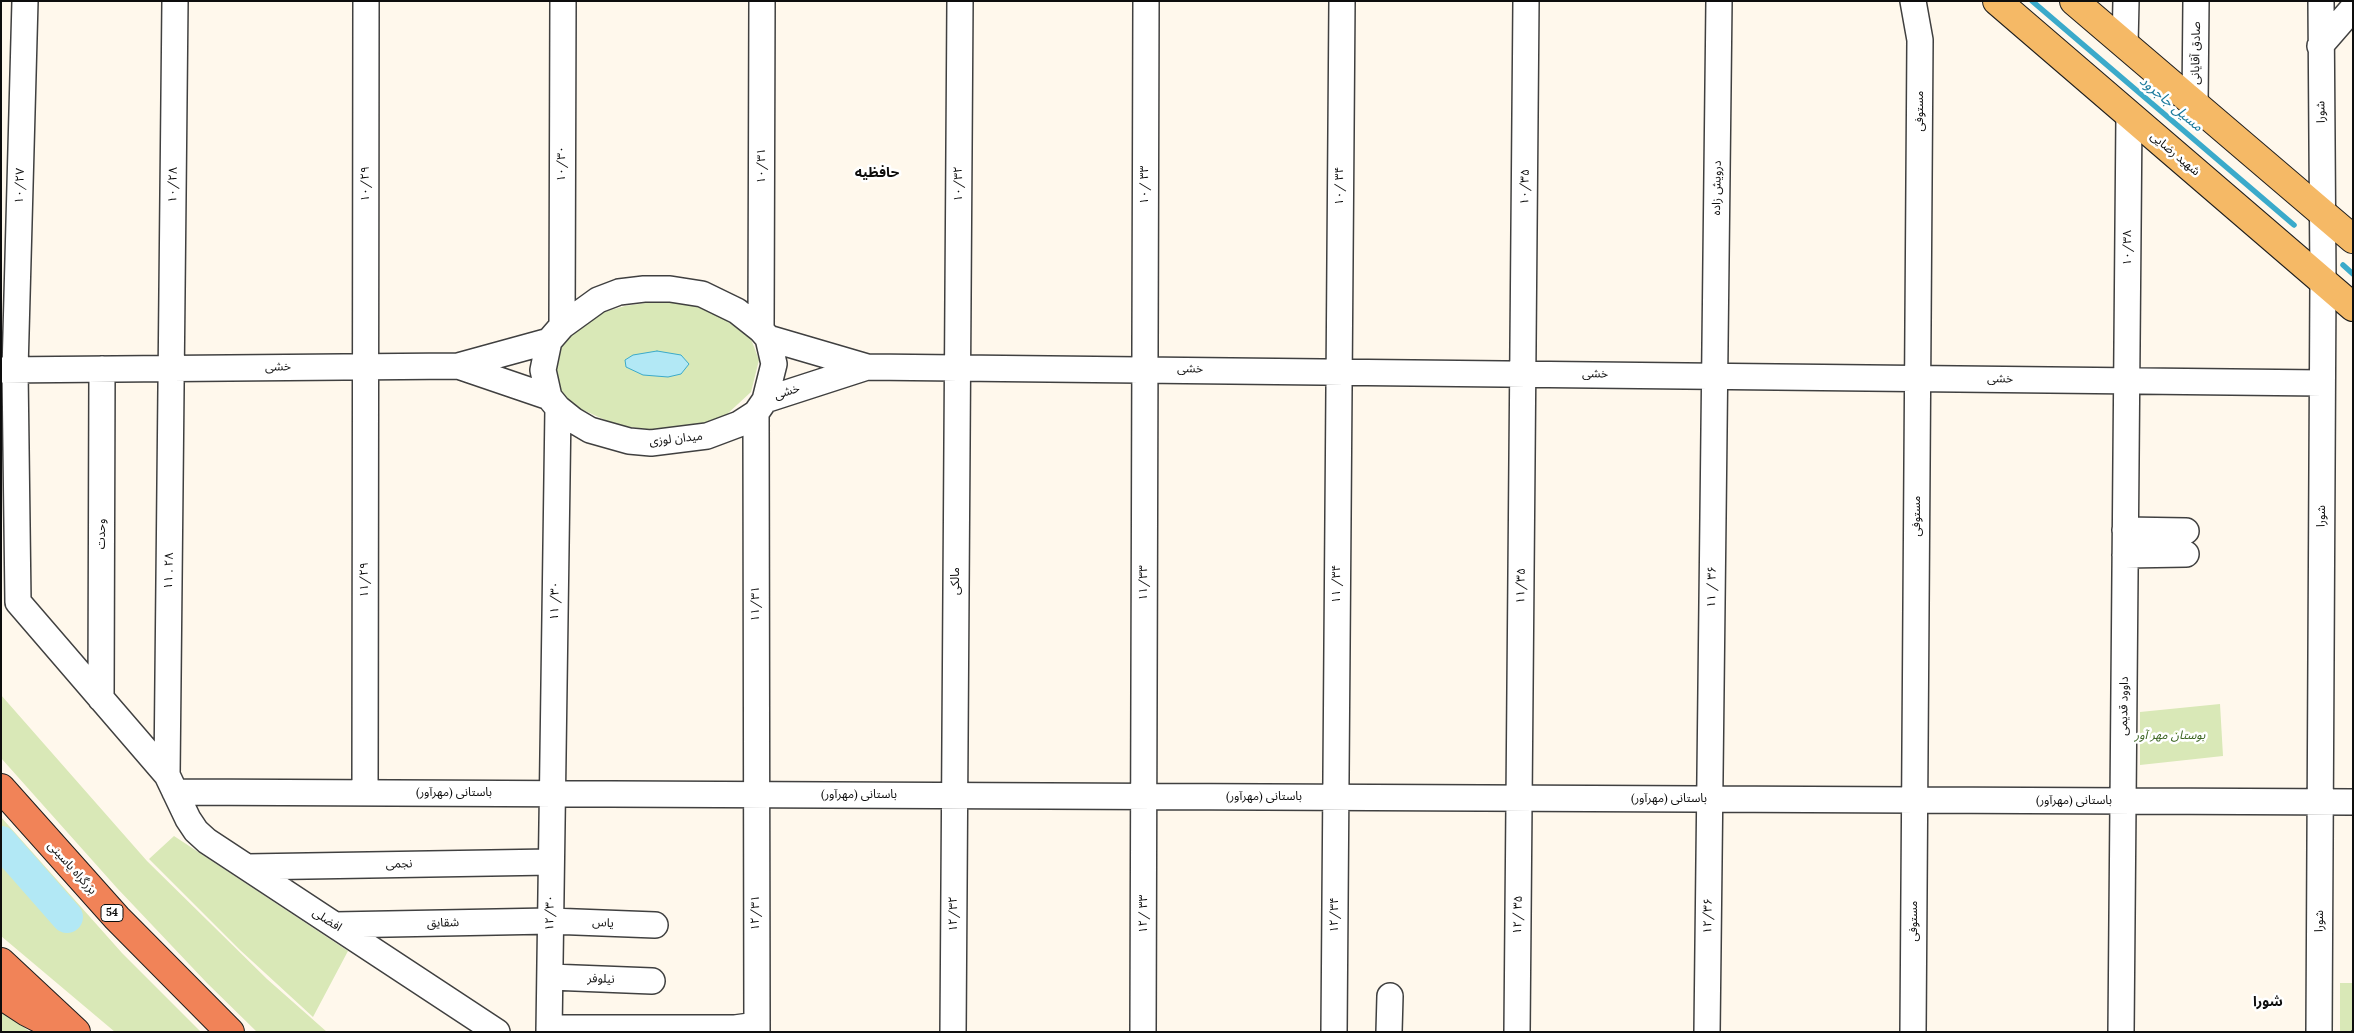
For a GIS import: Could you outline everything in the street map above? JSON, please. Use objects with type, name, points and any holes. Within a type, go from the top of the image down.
[{"type":"highway","name":"بزرگراه یاسینی","points":[[1,788],[117,918],[230,1032]]},
{"type":"highway","points":[[1,962],[76,1032]]},
{"type":"highway","points":[[1,995],[27,1012],[65,1032]]},
{"type":"main road","name":"شهید رضایی","points":[[1997,1],[2353,307]]},
{"type":"main road","points":[[2074,1],[2353,239]]},
{"type":"street","name":"۱۰/۲۷","points":[[25,1],[8,370],[18,602],[101,700]]},
{"type":"street","name":"۱۰/۲۸","points":[[171,368],[175,1]]},
{"type":"street","name":"۱۰/۲۹","points":[[366,1],[366,366]]},
{"type":"street","name":"۱۰/۳۰","points":[[555,333],[563,1]]},
{"type":"street","name":"۱۰/۳۱","points":[[762,1],[764,334]]},
{"type":"street","name":"۱۰/۳۲","points":[[958,366],[960,1]]},
{"type":"street","name":"۱۰/ ۳۳","points":[[1145,368],[1146,1]]},
{"type":"street","name":"۱۰/ ۳۴","points":[[1339,371],[1342,1]]},
{"type":"street","name":"۱۰/۳۵","points":[[1523,373],[1526,1]]},
{"type":"street","name":"درویش زاده","points":[[1715,375],[1719,1]]},
{"type":"street","name":"مستوفی","points":[[1913,1],[1920,40],[1913,1032]]},
{"type":"street","points":[[1920,40],[1926,1]]},
{"type":"street","points":[[2125,45],[2126,1]]},
{"type":"street","name":"صادق آقایانی","points":[[2195,104],[2196,1]]},
{"type":"street","name":"شورا","points":[[2319,1032],[2323,280],[2321,1]]},
{"type":"street","points":[[2320,46],[2353,8]]},
{"type":"street","name":"۱۰/۳۸","points":[[2127,380],[2129,115]]},
{"type":"street","points":[[458,366],[555,333],[580,311],[608,295],[644,289],[670,289],[702,294],[723,303],[764,334],[774,364],[760,406]]},
{"type":"street","points":[[554,403],[543,370],[555,333]]},
{"type":"street","name":"خشی","points":[[764,334],[867,367],[1145,368],[2322,383]]},
{"type":"street","name":"۱۱/۲۹","points":[[365,793],[366,366]]},
{"type":"street","name":"خشی","points":[[8,370],[458,366],[554,403]]},
{"type":"street","name":"مالکی","points":[[955,796],[958,366]]},
{"type":"street","name":"خشی","points":[[760,406],[867,367]]},
{"type":"street","name":"۱۱ . ۲۸","points":[[171,368],[171,783]]},
{"type":"street","name":"۱۱/۳۳","points":[[1144,797],[1145,368]]},
{"type":"street","name":"وحدت","points":[[101,700],[102,369]]},
{"type":"street","name":"۱۱ /۳۴","points":[[1335,798],[1339,371]]},
{"type":"street","name":"۱۱/۳۵","points":[[1519,798],[1523,373]]},
{"type":"street","name":"۱۱ / ۳۶","points":[[1710,799],[1715,375]]},
{"type":"street","name":"داوود قدیمی","points":[[2121,1032],[2127,380]]},
{"type":"street","name":"میدان لوزی","points":[[554,403],[573,420],[590,430],[629,442],[651,443],[707,436],[738,424],[760,406]]},
{"type":"street","name":"۱۱ /۳۰","points":[[551,794],[554,403]]},
{"type":"street","name":"۱۱/۳۱","points":[[756,795],[760,406]]},
{"type":"street","points":[[2125,530],[2186,542],[2125,555]]},
{"type":"street","points":[[101,700],[171,783]]},
{"type":"street","name":"باستانی (مهرآور)","points":[[171,783],[365,793],[2353,802]]},
{"type":"street","name":"افضلی","points":[[171,783],[188,819],[196,831],[247,867],[497,1032]]},
{"type":"street","name":"۱۲/۳۰","points":[[549,1030],[551,794]]},
{"type":"street","name":"۱۲/۳۱","points":[[756,795],[756,1028]]},
{"type":"street","name":"۱۲/۳۲","points":[[954,1032],[955,796]]},
{"type":"street","name":"۱۲/ ۳۳","points":[[1143,1032],[1144,797]]},
{"type":"street","name":"۱۲/۳۴","points":[[1334,1032],[1335,798]]},
{"type":"street","name":"۱۲/ ۳۵","points":[[1517,1032],[1519,798]]},
{"type":"street","name":"۱۲/۳۶","points":[[1707,1032],[1710,799]]},
{"type":"street","name":"نجمی","points":[[247,867],[551,862]]},
{"type":"street","name":"شقایق","points":[[335,925],[550,921]]},
{"type":"street","name":"یاس","points":[[550,921],[655,925]]},
{"type":"street","name":"نیلوفر","points":[[550,977],[652,981]]},
{"type":"street","points":[[1389,1032],[1390,996]]},
{"type":"street","points":[[549,1030],[756,1028]]},
{"type":"green space","points":[[660,301],[702,308],[720,316],[751,339],[759,360],[751,392],[725,416],[707,423],[661,431],[616,425],[570,404],[557,388],[554,356],[563,341],[601,313],[625,306]]},
{"type":"green space","points":[[1,695],[147,861],[267,979],[327,1032],[257,1032],[207,983],[117,888],[1,758]]},
{"type":"green space","name":"بوستان مهر آور","points":[[2220,704],[2223,756],[2140,765],[2140,712]]},
{"type":"green space","points":[[1,817],[122,953],[201,1032],[115,1032],[1,936]]},
{"type":"green space","points":[[174,836],[348,951],[313,1017],[240,950],[149,859]]},
{"type":"green space","points":[[2340,983],[2353,983],[2353,1032],[2340,1032]]},
{"type":"green space","points":[[1,1009],[30,1032],[1,1032]]},
{"type":"water","points":[[657,351],[681,355],[689,364],[681,374],[668,377],[643,375],[626,367],[625,360],[633,355]]},
{"type":"waterway","name":"مسیل جاجرود","points":[[2032,1],[2294,225]]},
{"type":"waterway","name":"مسیل جاجرود","points":[[2343,265],[2353,274]]},
{"type":"waterway","points":[[1,842],[67,917]]},
{"type":"district","name":"حافظیه","points":[[877,173]]},
{"type":"district","name":"شورا","points":[[2268,1002]]}]
